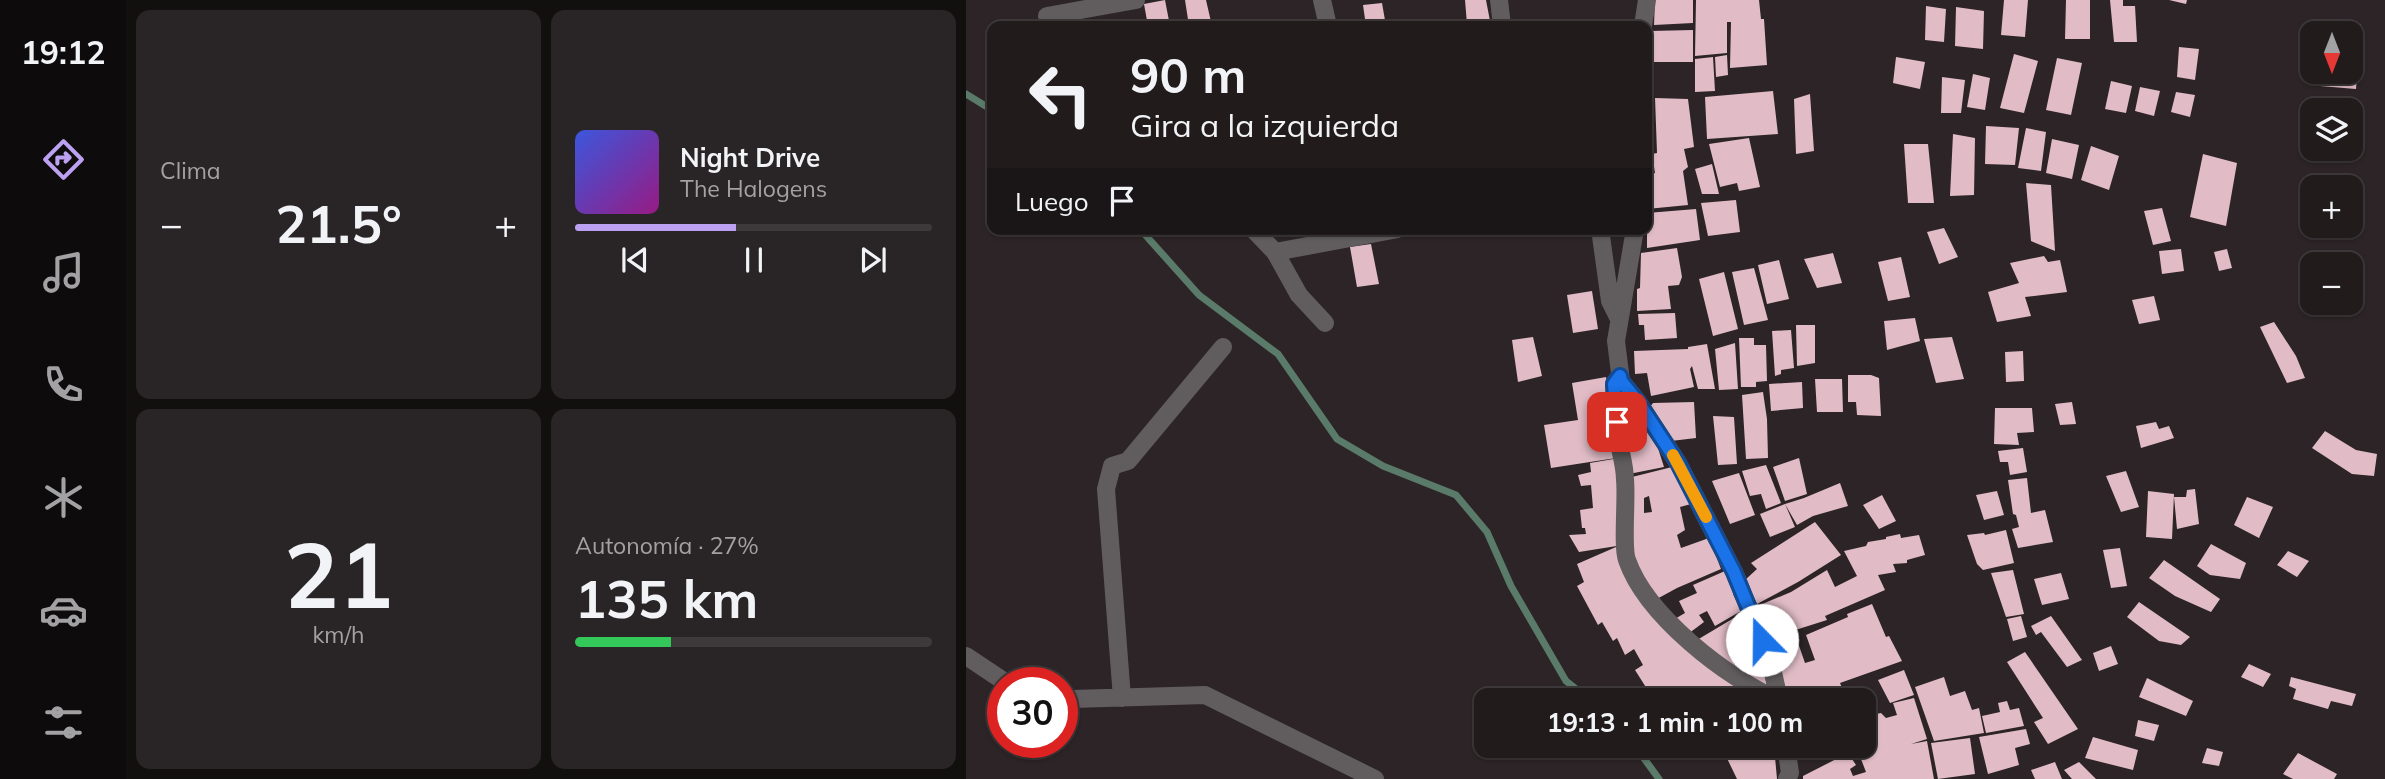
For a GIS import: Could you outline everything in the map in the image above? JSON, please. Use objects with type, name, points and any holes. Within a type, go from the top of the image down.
[{"type":"street","points":[[1046,14],[1136,0]]},
{"type":"street","points":[[1322,0],[1327,21]]},
{"type":"street","points":[[1499,0],[1500,21]]},
{"type":"street","points":[[1644,21],[1647,0]]},
{"type":"street","points":[[1259,235],[1275,252],[1299,295],[1325,323]]},
{"type":"street","points":[[1275,252],[1366,235]]},
{"type":"street","points":[[1601,235],[1609,301],[1619,319]]},
{"type":"street","points":[[1620,376],[1614,384],[1618,439],[1625,475],[1626,557],[1632,571],[1666,619],[1691,642],[1745,683],[1779,700],[1771,663],[1734,572],[1678,463],[1621,381],[1616,341],[1634,235]]},
{"type":"street","points":[[1122,698],[1106,489],[1112,466],[1128,461],[1223,347]]},
{"type":"street","points":[[966,656],[987,670]]},
{"type":"street","points":[[1078,699],[1205,695],[1375,779]]},
{"type":"street","points":[[1787,779],[1790,773],[1788,758]]},
{"type":"building","points":[[1165,0],[1169,21],[1147,21],[1144,4]]},
{"type":"building","points":[[1185,0],[1206,0],[1211,21],[1188,21]]},
{"type":"building","points":[[1465,0],[1486,0],[1490,21],[1467,21]]},
{"type":"building","points":[[1655,0],[1693,0],[1693,23],[1654,25]]},
{"type":"building","points":[[1696,0],[1759,0],[1761,19],[1764,19],[1767,65],[1730,68],[1731,22],[1727,22],[1727,53],[1695,56]]},
{"type":"building","points":[[2004,0],[2028,0],[2025,37],[2001,35]]},
{"type":"building","points":[[2066,0],[2090,0],[2090,39],[2065,39]]},
{"type":"building","points":[[2110,0],[2123,0],[2123,6],[2135,6],[2137,42],[2114,42]]},
{"type":"building","points":[[2169,0],[2187,0],[2186,4]]},
{"type":"building","points":[[1382,3],[1385,21],[1365,21],[1363,5]]},
{"type":"building","points":[[1926,6],[1946,9],[1944,42],[1925,40]]},
{"type":"building","points":[[1956,7],[1984,11],[1983,49],[1955,46]]},
{"type":"building","points":[[1693,30],[1693,62],[1652,62],[1652,31]]},
{"type":"building","points":[[2179,47],[2199,49],[2195,80],[2177,77]]},
{"type":"building","points":[[2014,54],[2038,61],[2024,113],[2000,108]]},
{"type":"building","points":[[1727,55],[1728,75],[1716,77],[1715,57]]},
{"type":"building","points":[[1713,57],[1715,91],[1695,92],[1695,59]]},
{"type":"building","points":[[1896,57],[1925,62],[1920,89],[1893,83]]},
{"type":"building","points":[[2057,58],[2082,63],[2071,115],[2046,110]]},
{"type":"building","points":[[1973,74],[1990,78],[1985,110],[1967,107]]},
{"type":"building","points":[[1942,77],[1965,80],[1961,113],[1941,113]]},
{"type":"building","points":[[2111,81],[2132,86],[2126,113],[2105,109]]},
{"type":"building","points":[[2320,84],[2356,84],[2356,89]]},
{"type":"building","points":[[2140,87],[2160,91],[2154,116],[2135,111]]},
{"type":"building","points":[[1773,91],[1778,134],[1707,139],[1705,97]]},
{"type":"building","points":[[2176,92],[2195,95],[2190,117],[2171,112]]},
{"type":"building","points":[[1810,94],[1814,151],[1796,154],[1794,99]]},
{"type":"building","points":[[1655,98],[1688,99],[1694,147],[1684,149],[1688,167],[1683,171],[1688,205],[1652,209],[1652,174],[1655,173],[1652,154],[1657,153]]},
{"type":"building","points":[[1986,126],[2019,128],[2015,165],[1985,164]]},
{"type":"building","points":[[2026,128],[2046,132],[2041,171],[2018,168]]},
{"type":"building","points":[[1953,134],[1975,138],[1974,195],[1950,196]]},
{"type":"building","points":[[1749,138],[1760,187],[1739,191],[1737,183],[1720,187],[1709,144]]},
{"type":"building","points":[[2052,139],[2079,145],[2072,179],[2046,173]]},
{"type":"building","points":[[1904,144],[1928,144],[1934,203],[1908,203]]},
{"type":"building","points":[[2091,146],[2119,156],[2109,190],[2081,180]]},
{"type":"building","points":[[2203,154],[2237,163],[2226,226],[2190,217]]},
{"type":"building","points":[[1712,164],[1719,194],[1702,194],[1695,169]]},
{"type":"building","points":[[2026,183],[2051,185],[2055,251],[2031,241]]},
{"type":"building","points":[[1736,200],[1740,232],[1708,236],[1701,203]]},
{"type":"building","points":[[2162,208],[2171,241],[2153,245],[2144,211]]},
{"type":"building","points":[[1696,209],[1700,240],[1647,248],[1647,235],[1652,235],[1652,213]]},
{"type":"building","points":[[1944,228],[1958,257],[1939,264],[1927,232]]},
{"type":"building","points":[[1371,244],[1379,284],[1357,287],[1350,247]]},
{"type":"building","points":[[1677,248],[1682,277],[1679,285],[1668,286],[1671,309],[1637,311],[1641,253]]},
{"type":"building","points":[[2181,249],[2184,271],[2162,274],[2159,251]]},
{"type":"building","points":[[2227,249],[2232,268],[2219,271],[2214,252]]},
{"type":"building","points":[[1833,253],[1842,283],[1817,288],[1804,259]]},
{"type":"building","points":[[2044,256],[2048,262],[2060,260],[2067,292],[2025,297],[2031,316],[1997,322],[1988,292],[2019,283],[2010,263]]},
{"type":"building","points":[[1901,257],[1910,297],[1888,301],[1878,262]]},
{"type":"building","points":[[1779,260],[1789,299],[1767,304],[1758,265]]},
{"type":"building","points":[[1754,268],[1768,320],[1744,325],[1732,272]]},
{"type":"building","points":[[1724,272],[1738,329],[1713,336],[1699,279]]},
{"type":"building","points":[[1592,291],[1598,329],[1573,333],[1567,295]]},
{"type":"building","points":[[2154,296],[2160,320],[2139,324],[2132,300]]},
{"type":"building","points":[[1675,313],[1677,338],[1645,340],[1644,325],[1639,325],[1638,314]]},
{"type":"building","points":[[1915,318],[1920,341],[1887,350],[1884,321]]},
{"type":"building","points":[[2274,322],[2296,356],[2305,378],[2287,383],[2260,327]]},
{"type":"building","points":[[1796,325],[1815,325],[1815,363],[1797,366]]},
{"type":"building","points":[[1791,330],[1794,368],[1781,370],[1781,374],[1775,376],[1772,331]]},
{"type":"building","points":[[1533,337],[1542,376],[1518,382],[1512,340]]},
{"type":"building","points":[[1952,337],[1964,379],[1936,383],[1924,339]]},
{"type":"building","points":[[1739,338],[1754,338],[1754,345],[1766,345],[1767,381],[1756,382],[1756,387],[1741,387]]},
{"type":"building","points":[[1735,343],[1738,389],[1719,390],[1715,349]]},
{"type":"building","points":[[1707,344],[1715,389],[1698,389],[1692,366],[1690,369],[1694,387],[1651,396],[1647,373],[1635,374],[1634,351],[1688,349]]},
{"type":"building","points":[[2023,351],[2024,381],[2006,382],[2005,352]]},
{"type":"building","points":[[1848,375],[1871,375],[1879,378],[1881,416],[1857,415],[1856,402],[1848,402]]},
{"type":"building","points":[[1606,377],[1616,458],[1551,468],[1544,425],[1578,420],[1572,383]]},
{"type":"building","points":[[1815,379],[1842,379],[1843,412],[1817,412]]},
{"type":"building","points":[[1802,382],[1803,408],[1771,411],[1769,384]]},
{"type":"building","points":[[1763,392],[1768,458],[1746,459],[1742,395]]},
{"type":"building","points":[[1694,402],[1696,438],[1671,441],[1650,407],[1653,403]]},
{"type":"building","points":[[2072,402],[2076,424],[2060,425],[2055,404]]},
{"type":"building","points":[[1995,408],[2032,408],[2034,432],[2017,433],[2019,445],[1994,444]]},
{"type":"building","points":[[1637,413],[1657,445],[1664,467],[1629,474],[1620,415]]},
{"type":"building","points":[[1713,416],[1734,417],[1737,464],[1718,465]]},
{"type":"building","points":[[2156,422],[2159,429],[2169,426],[2174,438],[2141,448],[2136,426]]},
{"type":"building","points":[[2325,431],[2356,450],[2377,454],[2374,476],[2352,474],[2312,448]]},
{"type":"building","points":[[2023,448],[2027,472],[2010,475],[2008,462],[2000,462],[1998,451]]},
{"type":"building","points":[[1619,458],[1623,545],[1579,552],[1569,535],[1586,534],[1585,528],[1582,528],[1580,510],[1593,508],[1591,485],[1581,486],[1578,475],[1591,472],[1590,463]]},
{"type":"building","points":[[1799,458],[1807,494],[1785,501],[1773,467]]},
{"type":"building","points":[[1766,465],[1781,503],[1766,509],[1761,494],[1750,496],[1742,471]]},
{"type":"building","points":[[1672,467],[1691,504],[1680,507],[1685,530],[1677,535],[1681,548],[1709,538],[1721,569],[1655,600],[1633,568],[1628,478]],"holes":[[[1649,496],[1652,512],[1644,513],[1644,498]]]},
{"type":"building","points":[[2126,471],[2139,507],[2121,512],[2106,476]]},
{"type":"building","points":[[1739,473],[1755,515],[1730,524],[1712,481]]},
{"type":"building","points":[[2027,478],[2031,513],[2045,510],[2053,542],[2018,548],[2012,529],[2019,527],[2016,515],[2013,514],[2008,480]]},
{"type":"building","points":[[1840,483],[1848,506],[1813,516],[1797,525],[1785,504]]},
{"type":"building","points":[[2195,489],[2199,524],[2177,529],[2174,497],[2186,497],[2187,490]]},
{"type":"building","points":[[1997,491],[2004,515],[1984,520],[1976,495]]},
{"type":"building","points":[[2148,491],[2174,494],[2172,539],[2146,537]]},
{"type":"building","points":[[1882,495],[1896,521],[1879,529],[1863,505]]},
{"type":"building","points":[[2247,497],[2273,507],[2259,538],[2234,525]]},
{"type":"building","points":[[1785,504],[1795,527],[1770,537],[1760,514]]},
{"type":"building","points":[[1815,522],[1841,555],[1757,604],[1745,580],[1757,569],[1751,563]]},
{"type":"building","points":[[2006,530],[2014,563],[1983,570],[1977,564],[1967,535],[1985,535]]},
{"type":"building","points":[[1900,534],[1901,538],[1919,535],[1925,555],[1907,560],[1907,563],[1893,564],[1896,572],[1878,575],[1885,590],[1825,616],[1827,620],[1773,637],[1760,605],[1791,592],[1827,570],[1835,587],[1857,576],[1844,551]]},
{"type":"building","points":[[2211,544],[2246,563],[2240,579],[2210,575],[2197,566]]},
{"type":"building","points":[[1616,547],[1625,565],[1737,688],[1646,688],[1635,670],[1643,665],[1634,649],[1625,655],[1617,638],[1613,641],[1602,622],[1598,625],[1577,586],[1584,582],[1577,564]]},
{"type":"building","points":[[2120,548],[2127,586],[2111,588],[2103,550]]},
{"type":"building","points":[[2288,551],[2309,561],[2297,577],[2277,565]]},
{"type":"building","points":[[2164,560],[2220,599],[2211,612],[2175,596],[2149,578]]},
{"type":"building","points":[[2013,570],[2024,614],[2006,617],[1991,573]]},
{"type":"building","points":[[1725,571],[1736,591],[1733,594],[1741,611],[1715,626],[1707,611],[1699,615],[1704,622],[1688,634],[1673,620],[1685,613],[1679,601],[1697,593],[1693,585]]},
{"type":"building","points":[[2061,573],[2069,599],[2042,605],[2034,579]]},
{"type":"building","points":[[2139,602],[2190,637],[2181,645],[2159,641],[2127,617]]},
{"type":"building","points":[[1872,604],[1886,637],[1889,636],[1902,661],[1840,683],[1842,688],[1785,688],[1772,642],[1796,637],[1805,663],[1815,660],[1806,635],[1848,617],[1847,614]]},
{"type":"building","points":[[1744,612],[1754,647],[1757,646],[1767,685],[1757,684],[1697,640]]},
{"type":"building","points":[[2021,616],[2027,637],[2013,641],[2007,619]]},
{"type":"building","points":[[2051,616],[2082,660],[2067,667],[2041,632],[2036,635],[2031,626]]},
{"type":"building","points":[[2111,646],[2118,664],[2099,671],[2093,653]]},
{"type":"building","points":[[2025,652],[2078,729],[2048,744],[2034,722],[2043,718],[2007,662]]},
{"type":"building","points":[[2249,664],[2271,674],[2263,687],[2241,677]]},
{"type":"building","points":[[1904,670],[1914,695],[1890,703],[1878,680]]},
{"type":"building","points":[[1944,677],[1950,696],[1965,691],[1972,710],[1979,708],[1984,733],[1934,741],[1915,687]]},
{"type":"building","points":[[2291,677],[2356,694],[2352,706],[2331,701],[2328,709],[2293,699],[2296,689],[2289,686]]},
{"type":"building","points":[[2147,678],[2193,701],[2186,716],[2139,697]]},
{"type":"building","points":[[1914,698],[1927,739],[1911,744],[1927,741],[1934,779],[1803,779],[1803,776],[1838,758],[1851,758],[1856,765],[1850,769],[1853,776],[1866,772],[1861,758],[1876,758],[1876,714],[1881,713],[1886,718],[1897,715],[1893,703]]},
{"type":"building","points":[[2007,701],[2010,710],[2019,708],[2024,726],[1986,733],[1982,716],[2000,712],[1998,703]]},
{"type":"building","points":[[2138,720],[2159,725],[2154,741],[2135,736]]},
{"type":"building","points":[[2026,729],[2030,744],[2015,748],[2019,765],[1988,774],[1979,737]]},
{"type":"building","points":[[2093,737],[2138,750],[2133,770],[2085,758]]},
{"type":"building","points":[[1970,738],[1975,774],[1938,779],[1931,743]]},
{"type":"building","points":[[2207,748],[2223,752],[2219,766],[2202,763]]},
{"type":"building","points":[[2298,753],[2337,774],[2334,779],[2293,779],[2283,774]]},
{"type":"building","points":[[1727,758],[1775,758],[1777,779],[1737,779]]},
{"type":"building","points":[[2055,762],[2062,779],[2035,779],[2031,770]]},
{"type":"building","points":[[2079,762],[2096,779],[2072,779],[2064,770]]},
{"type":"waterway","points":[[966,94],[987,107]]},
{"type":"waterway","points":[[1145,235],[1199,295],[1278,354],[1337,439],[1383,466],[1456,495],[1487,532],[1511,586],[1566,681],[1575,688]]},
{"type":"waterway","points":[[1644,758],[1659,779]]},
{"type":"slow traffic","points":[[1673,455],[1706,517]]},
{"type":"route","points":[[1617,422],[1614,384],[1620,376],[1678,463],[1734,572],[1762,640]]}]
